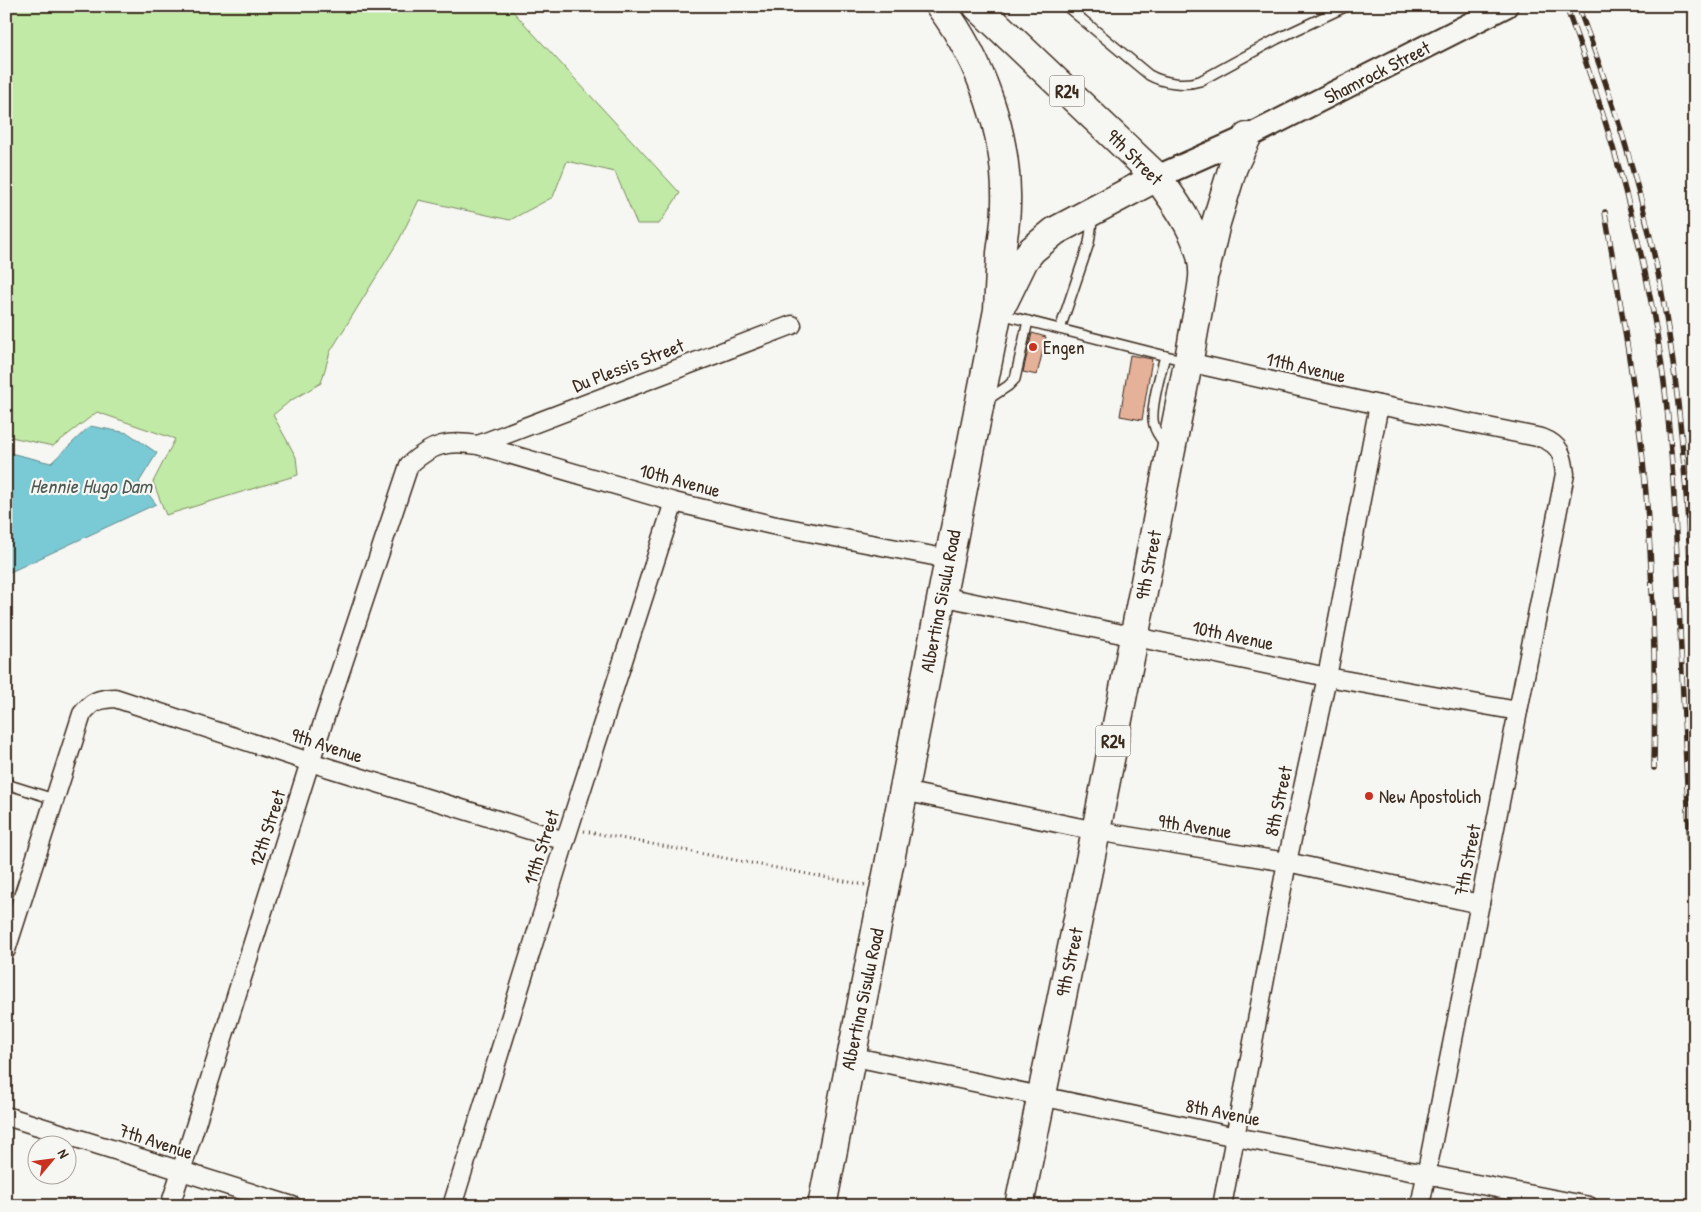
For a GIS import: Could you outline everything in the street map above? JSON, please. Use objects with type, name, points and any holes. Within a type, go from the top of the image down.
[{"type":"main road","name":"Albertina Sisulu Road","points":[[822,1206],[997,312],[1006,204],[1005,180],[999,140],[990,100],[973,58],[952,22],[940,6]]},
{"type":"main road","name":"9th Street","points":[[977,6],[1157,177],[1176,203],[1187,223],[1198,250],[1203,276],[1176,359],[1170,450],[1096,831],[1019,1206]]},
{"type":"main road","points":[[1203,276],[1233,167],[1247,137]]},
{"type":"main road","points":[[997,312],[1005,300],[1024,260],[1032,250],[1056,232],[1157,177]]},
{"type":"street","name":"Shamrock Street","points":[[1157,177],[1247,137],[1506,6]]},
{"type":"street","name":"Du Plessis Street","points":[[478,445],[792,325]]},
{"type":"street","name":"11th Avenue","points":[[1176,359],[1379,405],[1542,438],[1552,442],[1559,450],[1564,462],[1565,474],[1561,494]]},
{"type":"street","name":"8th Street","points":[[1222,1206],[1287,862],[1327,677],[1379,405]]},
{"type":"street","name":"10th Avenue","points":[[409,465],[420,455],[436,446],[451,443],[478,445],[674,502],[772,525],[949,559]]},
{"type":"street","name":"12th Street","points":[[170,1206],[310,762],[409,465]]},
{"type":"street","name":"7th Street","points":[[1420,1206],[1561,494]]},
{"type":"street","name":"11th Street","points":[[452,1206],[567,835],[674,502]]},
{"type":"street","name":"10th Avenue","points":[[941,596],[1327,677],[1518,711]]},
{"type":"street","name":"9th Avenue","points":[[54,799],[82,714],[90,704],[102,699],[115,698],[310,762],[567,835]]},
{"type":"street","name":"9th Avenue","points":[[903,791],[1096,831],[1287,862],[1480,904]]},
{"type":"street","points":[[6,950],[54,799]]},
{"type":"street","name":"8th Avenue","points":[[850,1056],[1236,1137],[1589,1206]]},
{"type":"street","name":"7th Avenue","points":[[6,1116],[293,1206]]},
{"type":"lane","points":[[1066,6],[1149,75],[1162,81],[1188,83],[1200,81],[1347,6]]},
{"type":"lane","points":[[1060,329],[1089,243],[1094,211]]},
{"type":"lane","name":"11th Avenue","points":[[997,312],[1176,359]]},
{"type":"lane","points":[[978,406],[1008,386],[1014,379],[1028,321]]},
{"type":"lane","points":[[6,784],[54,799]]},
{"type":"path","points":[[567,835],[885,889]]},
{"type":"green space","points":[[6,6],[508,6],[680,193],[659,224],[637,224],[615,172],[567,161],[553,197],[510,220],[419,200],[399,240],[330,352],[321,383],[290,401],[273,415],[296,457],[298,475],[166,515],[153,482],[175,439],[97,412],[53,446],[6,436]]},
{"type":"water","name":"Hennie Hugo Dam","points":[[90,426],[128,433],[157,453],[139,482],[156,504],[6,574],[6,452],[51,463]]},
{"type":"building","points":[[1032,333],[1046,337],[1037,375],[1023,372]]},
{"type":"building","points":[[1130,355],[1152,359],[1142,420],[1120,416]]},
{"type":"railway","points":[[1566,6],[1610,137],[1634,225],[1661,360],[1674,494],[1695,965]]},
{"type":"railway","points":[[1578,6],[1631,162],[1660,282],[1679,409],[1683,453],[1695,670]]},
{"type":"railway","points":[[1605,212],[1634,391],[1646,490],[1653,609],[1654,768]]},
{"type":"place","name":"Engen","points":[[1033,347]]},
{"type":"place","name":"New Apostolich","points":[[1369,796]]}]
